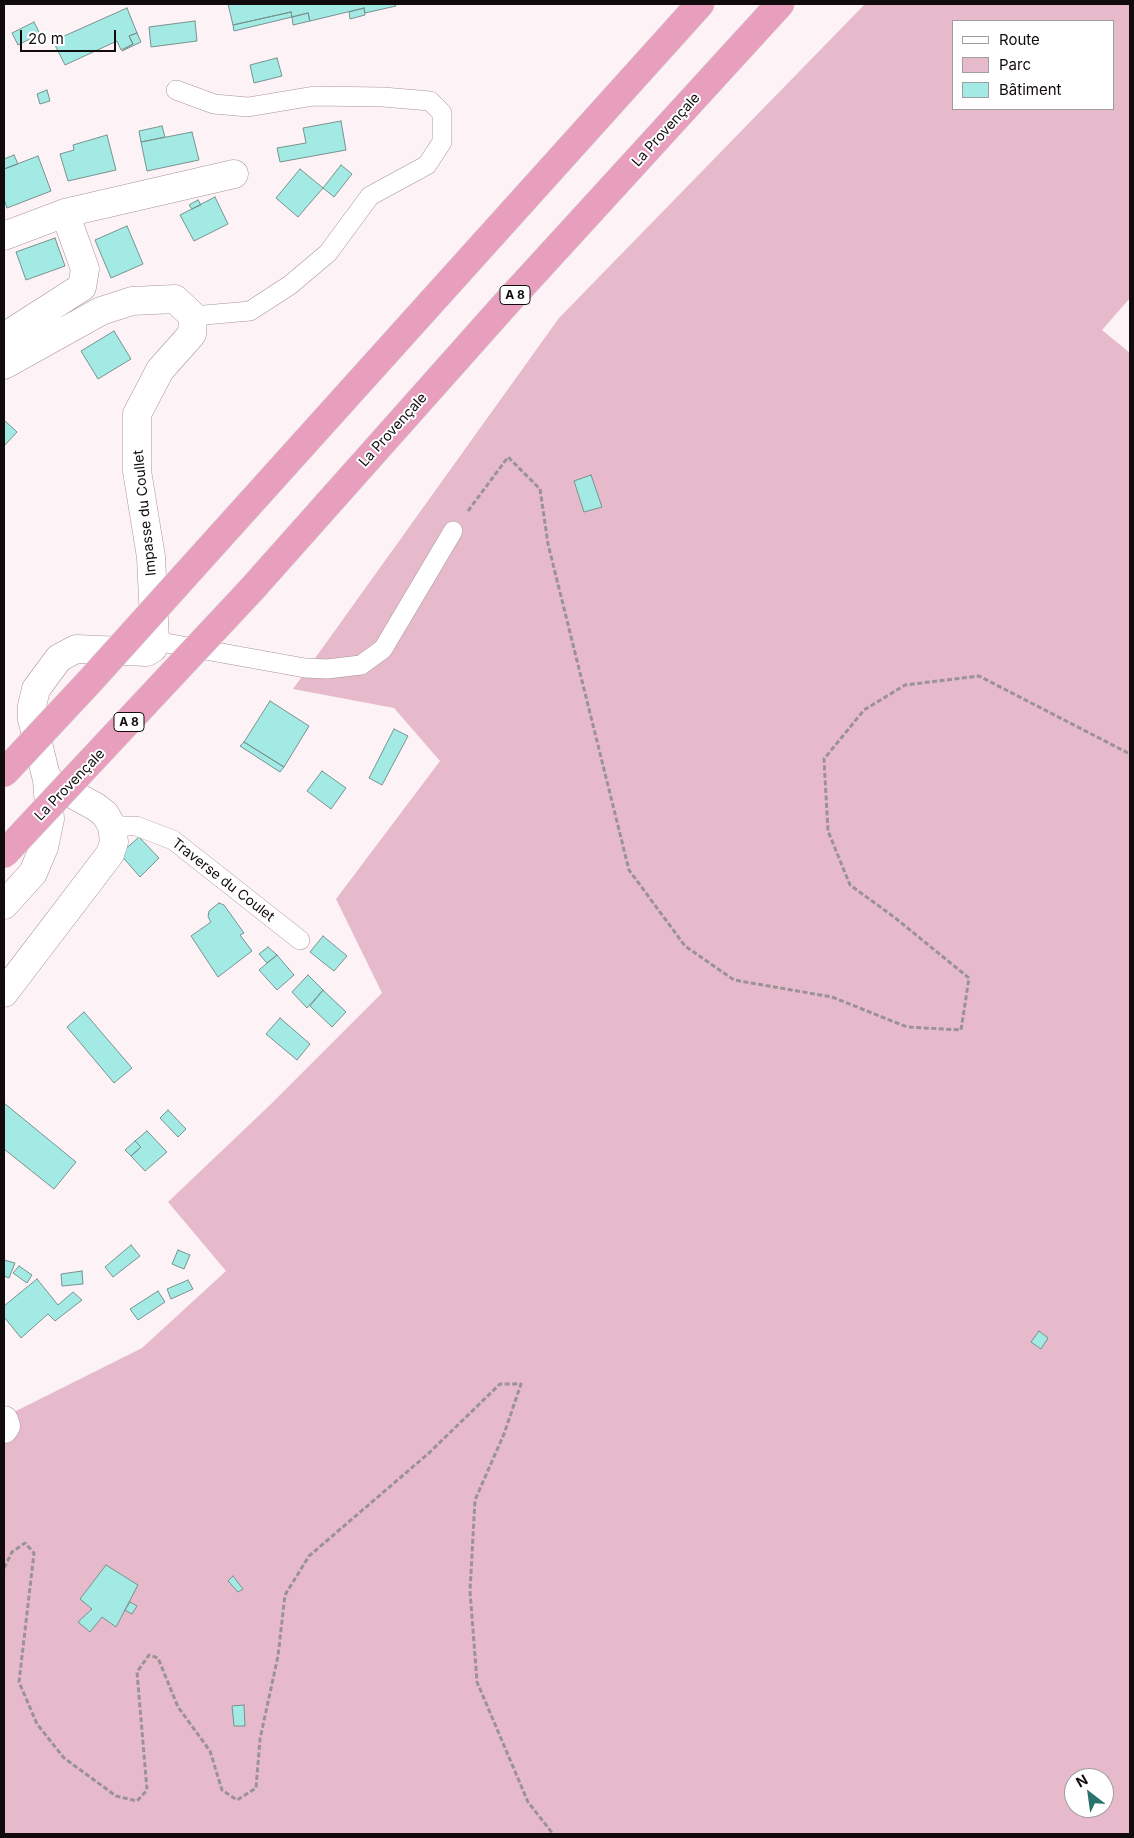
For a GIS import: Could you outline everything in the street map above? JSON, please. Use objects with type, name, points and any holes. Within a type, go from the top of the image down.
[{"type":"highway","points":[[4,772],[90,681],[700,4]]},
{"type":"highway","name":"La Provençale","points":[[4,854],[252,589],[502,308],[780,4]]},
{"type":"street","points":[[4,236],[65,213],[234,174]]},
{"type":"street","points":[[4,337],[82,288],[85,269],[65,213]]},
{"type":"street","points":[[4,365],[101,311],[132,301],[176,298],[192,316]]},
{"type":"street","name":"Impasse du Coullet","points":[[155,641],[151,557],[137,471],[137,414],[160,370],[192,334],[192,316]]},
{"type":"street","points":[[4,905],[33,872],[44,847],[50,819],[48,780],[32,719],[32,706],[36,689],[48,669],[59,658],[76,649],[147,652],[153,648],[155,641]]},
{"type":"street","points":[[4,993],[110,854],[115,834],[105,814],[48,780]]},
{"type":"street","points":[[4,1420],[6,1426],[4,1429]]},
{"type":"lane","points":[[176,90],[214,104],[248,107],[314,96],[383,97],[430,102],[442,114],[442,142],[427,164],[370,196],[328,253],[290,285],[250,311],[192,316]]},
{"type":"lane","points":[[155,641],[305,668],[327,669],[361,665],[384,649],[453,531]]},
{"type":"lane","name":"Traverse du Coulet","points":[[112,826],[136,826],[173,840],[300,940]]},
{"type":"path","points":[[453,531],[508,456],[540,489],[548,544],[629,870],[685,946],[734,980],[832,998],[907,1027],[961,1030],[969,978],[894,917],[850,885],[828,831],[824,759],[864,710],[905,685],[979,676],[1130,754]]},
{"type":"path","points":[[4,1568],[12,1552],[25,1543],[34,1553],[18,1682],[37,1724],[64,1758],[116,1796],[137,1801],[147,1790],[137,1672],[149,1655],[158,1658],[178,1707],[210,1751],[222,1790],[238,1800],[256,1788],[260,1739],[278,1656],[285,1595],[309,1556],[429,1453],[500,1384],[521,1384],[504,1434],[475,1500],[470,1591],[477,1682],[528,1802],[553,1834]]},
{"type":"green space","points":[[865,4],[1130,4],[1130,298],[1102,330],[1130,353],[1130,1834],[4,1834],[4,1417],[142,1348],[226,1271],[168,1202],[271,1104],[382,993],[336,899],[440,761],[394,708],[293,689],[559,318]]},
{"type":"building","points":[[228,4],[395,4],[396,6],[365,13],[364,8],[310,21],[308,13],[292,17],[291,12],[233,25]]},
{"type":"building","points":[[127,8],[137,33],[129,36],[133,44],[121,50],[117,41],[65,65],[53,41]]},
{"type":"building","points":[[364,8],[365,15],[350,19],[349,12]]},
{"type":"building","points":[[291,12],[292,17],[234,31],[233,25]]},
{"type":"building","points":[[308,13],[310,21],[293,25],[292,17]]},
{"type":"building","points":[[195,21],[197,41],[151,47],[149,27]]},
{"type":"building","points":[[34,22],[40,34],[18,45],[12,33]]},
{"type":"building","points":[[137,33],[141,42],[122,51],[133,44],[129,36]]},
{"type":"building","points":[[277,58],[282,76],[254,83],[250,65]]},
{"type":"building","points":[[47,90],[50,101],[40,104],[37,94]]},
{"type":"building","points":[[341,121],[346,150],[280,162],[277,148],[306,143],[303,128]]},
{"type":"building","points":[[162,126],[165,137],[141,142],[139,131]]},
{"type":"building","points":[[192,132],[199,160],[147,171],[141,142]]},
{"type":"building","points":[[107,135],[116,170],[68,181],[60,154],[74,150],[73,145]]},
{"type":"building","points":[[14,155],[18,164],[4,169],[4,159]]},
{"type":"building","points":[[38,156],[51,191],[7,208],[4,199],[4,169]]},
{"type":"building","points":[[341,165],[352,174],[334,197],[323,188]]},
{"type":"building","points":[[300,169],[323,188],[298,217],[276,198]]},
{"type":"building","points":[[215,197],[228,224],[194,241],[180,215]]},
{"type":"building","points":[[198,200],[201,205],[192,209],[189,205]]},
{"type":"building","points":[[127,226],[143,264],[111,278],[95,240]]},
{"type":"building","points":[[55,238],[65,266],[26,280],[16,252]]},
{"type":"building","points":[[114,331],[131,359],[98,379],[81,351]]},
{"type":"building","points":[[4,420],[17,432],[4,446]]},
{"type":"building","points":[[591,475],[602,507],[584,512],[574,481]]},
{"type":"building","points":[[270,701],[309,726],[284,767],[244,742]]},
{"type":"building","points":[[394,729],[408,736],[382,785],[369,778]]},
{"type":"building","points":[[244,742],[284,767],[280,772],[240,746]]},
{"type":"building","points":[[322,771],[346,788],[331,809],[307,791]]},
{"type":"building","points":[[139,837],[159,858],[140,877],[120,854]]},
{"type":"building","points":[[219,903],[224,905],[244,933],[240,935],[252,951],[218,977],[191,936],[211,922],[208,917],[209,911]]},
{"type":"building","points":[[323,936],[347,956],[334,971],[310,952]]},
{"type":"building","points":[[268,947],[277,955],[267,963],[259,954]]},
{"type":"building","points":[[277,955],[294,975],[277,990],[259,970]]},
{"type":"building","points":[[308,975],[323,990],[307,1008],[292,992]]},
{"type":"building","points":[[323,990],[346,1012],[332,1027],[310,1006]]},
{"type":"building","points":[[84,1012],[132,1068],[114,1083],[67,1027]]},
{"type":"building","points":[[280,1018],[310,1044],[297,1060],[266,1034]]},
{"type":"building","points":[[4,1103],[76,1162],[54,1189],[4,1149]]},
{"type":"building","points":[[168,1110],[186,1129],[178,1137],[160,1118]]},
{"type":"building","points":[[147,1131],[167,1152],[145,1171],[131,1156],[141,1147],[135,1141]]},
{"type":"building","points":[[135,1141],[141,1147],[131,1156],[125,1150]]},
{"type":"building","points":[[131,1245],[140,1256],[113,1277],[105,1267]]},
{"type":"building","points":[[178,1250],[190,1255],[184,1269],[172,1264]]},
{"type":"building","points":[[4,1260],[15,1263],[9,1278],[4,1276]]},
{"type":"building","points":[[19,1266],[32,1275],[27,1283],[13,1273]]},
{"type":"building","points":[[82,1271],[83,1284],[62,1286],[61,1274]]},
{"type":"building","points":[[37,1279],[58,1305],[73,1292],[82,1300],[55,1321],[48,1314],[21,1338],[4,1317],[4,1306]]},
{"type":"building","points":[[188,1280],[193,1289],[171,1299],[167,1289]]},
{"type":"building","points":[[158,1291],[165,1302],[138,1320],[130,1309]]},
{"type":"building","points":[[1039,1331],[1048,1338],[1041,1349],[1031,1342]]},
{"type":"building","points":[[106,1565],[138,1585],[116,1627],[102,1617],[90,1632],[78,1622],[92,1609],[80,1599]]},
{"type":"building","points":[[233,1576],[243,1589],[238,1592],[228,1581]]},
{"type":"building","points":[[130,1602],[137,1606],[132,1614],[125,1610]]},
{"type":"building","points":[[244,1705],[245,1726],[234,1726],[232,1706]]}]
